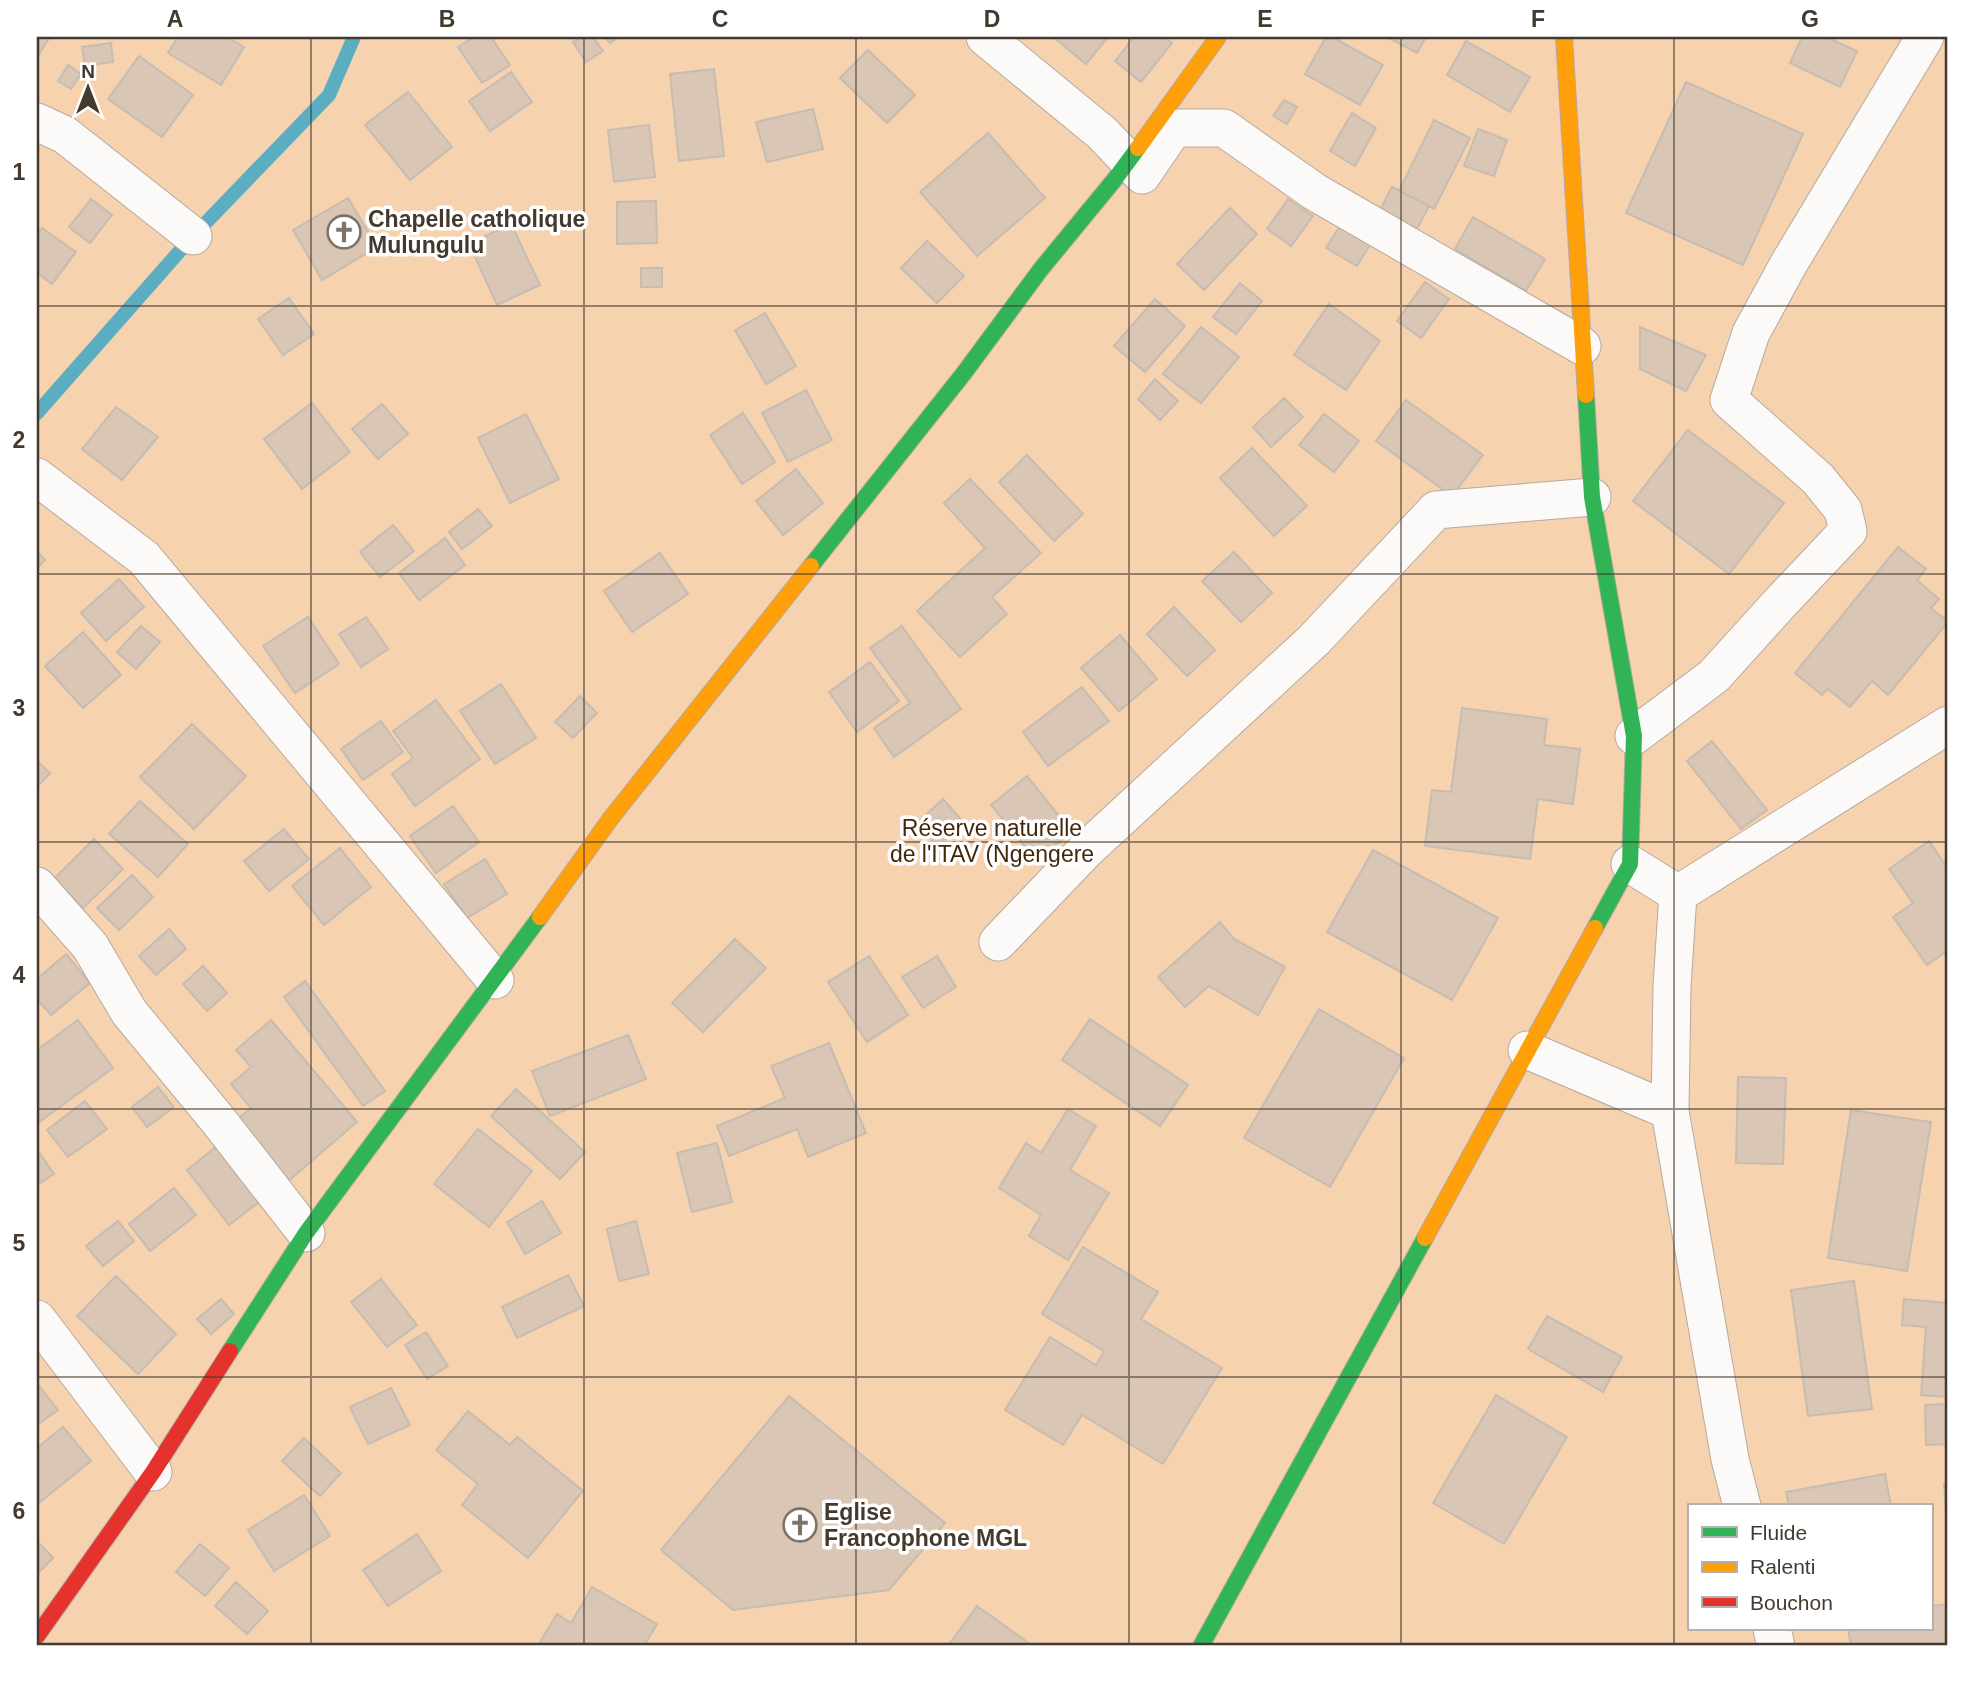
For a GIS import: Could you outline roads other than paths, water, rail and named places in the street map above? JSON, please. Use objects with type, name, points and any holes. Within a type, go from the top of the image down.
[{"type":"street","points":[[985,37],[1102,134],[1142,175],[1174,128],[1224,128],[1315,192],[1582,346]]},
{"type":"street","points":[[37,1636],[153,1472],[306,1233],[495,980],[611,818],[964,373],[1041,269],[1128,161],[1218,37]]},
{"type":"street","points":[[1201,1646],[1630,864],[1634,736],[1592,497],[1564,37]]},
{"type":"street","points":[[1634,736],[1714,676],[1848,531],[1843,510],[1818,479],[1729,400],[1751,333],[1788,265],[1925,37]]},
{"type":"street","points":[[37,122],[65,135],[193,236]]},
{"type":"street","points":[[37,477],[144,558],[495,980]]},
{"type":"street","points":[[998,943],[1085,851],[1314,640],[1436,510],[1592,497]]},
{"type":"street","points":[[1678,894],[1948,725]]},
{"type":"street","points":[[1630,864],[1678,894]]},
{"type":"street","points":[[37,886],[90,946],[129,1012],[306,1233]]},
{"type":"street","points":[[1678,894],[1672,986],[1670,1111],[1730,1459],[1741,1504]]},
{"type":"street","points":[[1527,1049],[1670,1111]]},
{"type":"street","points":[[37,1319],[153,1472]]},
{"type":"waterway","points":[[37,413],[193,236],[329,95],[354,37]]},
{"type":"place","name":"Chapelle catholique Mulungulu","points":[[344,232]]},
{"type":"place","name":"Eglise Francophone MGL","points":[[800,1525]]},
{"type":"park label","name":"Réserve naturelle de l'ITAV (Ngengere","points":[[992,841]]}]
